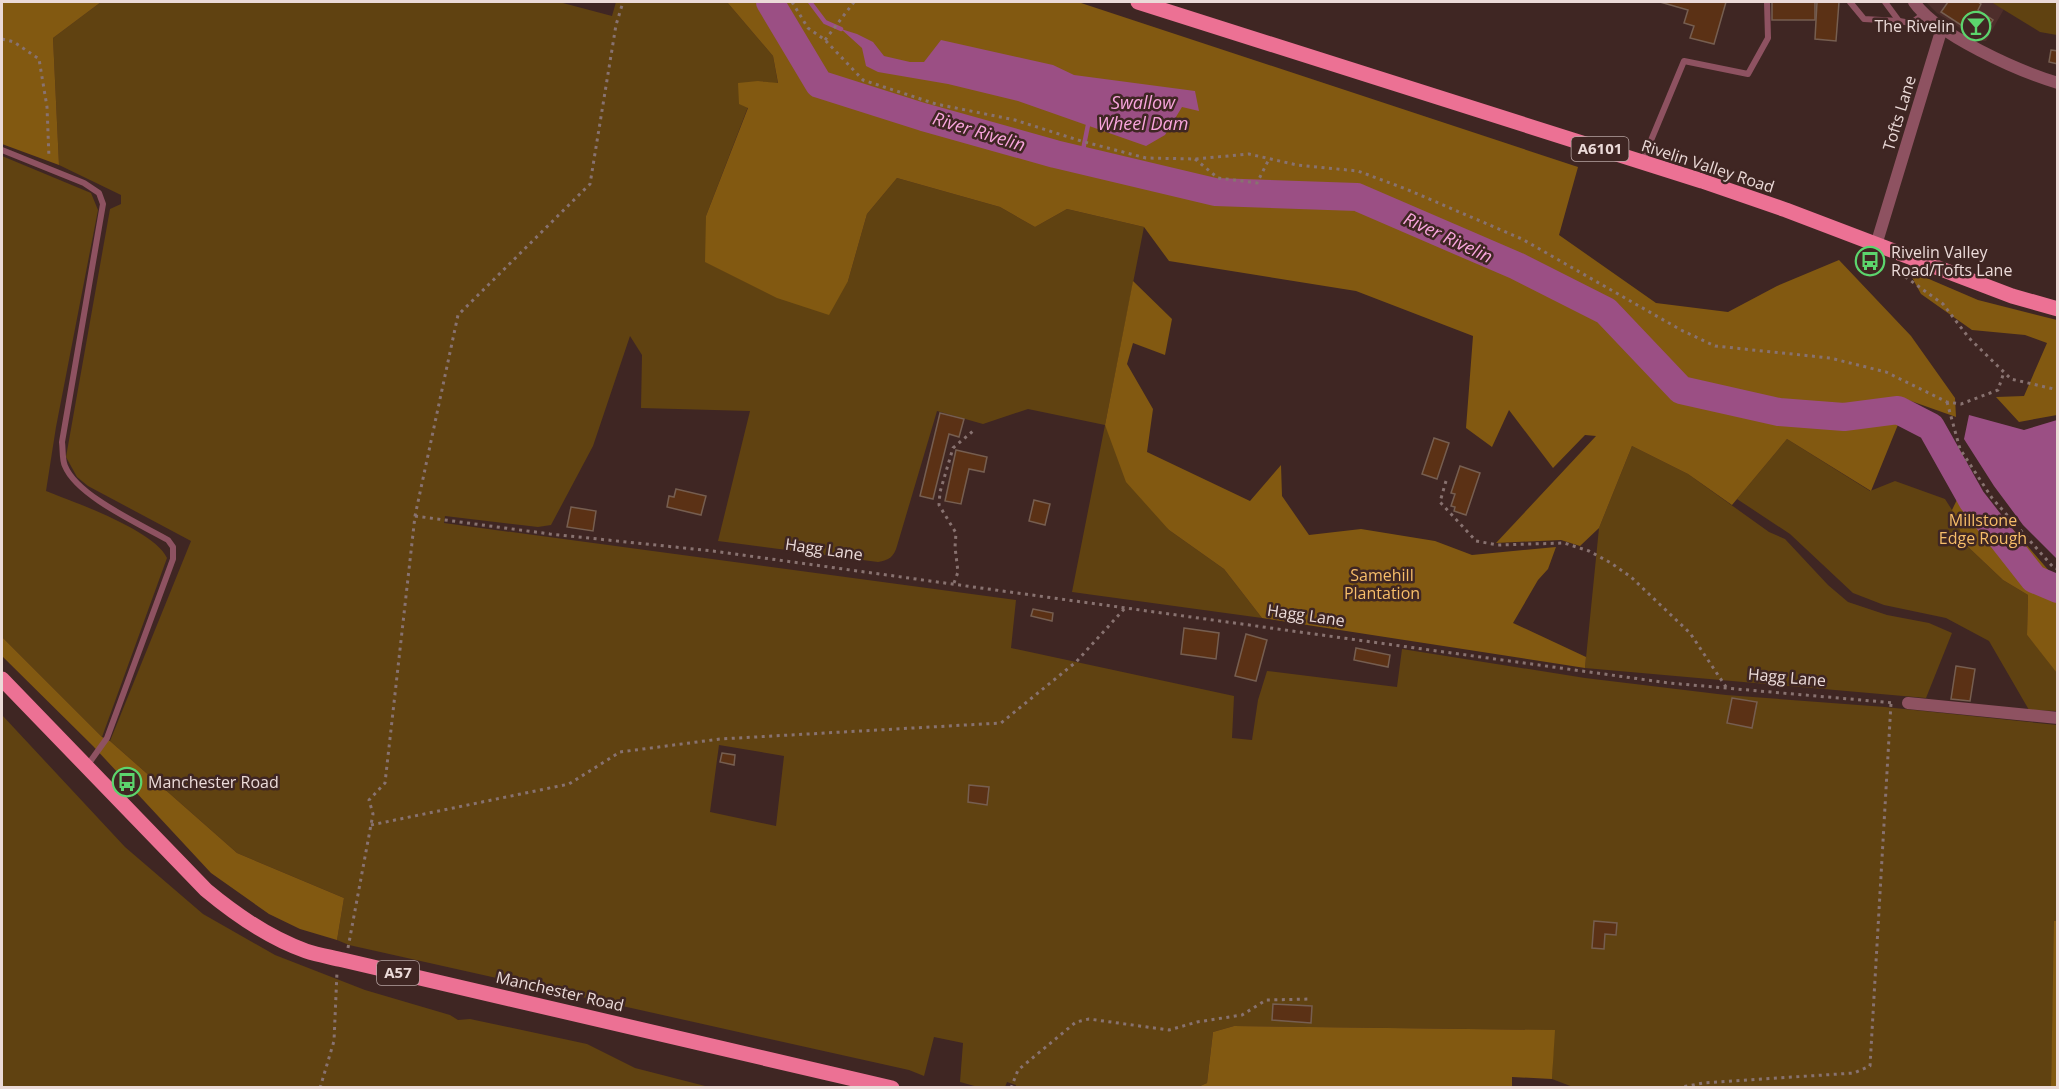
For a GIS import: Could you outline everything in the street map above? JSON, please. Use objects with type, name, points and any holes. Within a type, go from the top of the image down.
[{"type":"main road","name":"Rivelin Valley Road","points":[[1138,2],[1786,210],[2012,296],[2058,309]]},
{"type":"main road","name":"Manchester Road","points":[[2,679],[206,890],[235,914],[272,935],[306,950],[343,960],[892,1088]]},
{"type":"street","points":[[1914,2],[1924,14],[1942,28],[1985,53],[2039,78],[2058,83]]},
{"type":"street","name":"Tofts Lane","points":[[1876,245],[1942,28]]},
{"type":"street","points":[[1908,703],[2058,718]]},
{"type":"lane","points":[[1642,162],[1684,61],[1748,74],[1768,38],[1767,2]]},
{"type":"lane","points":[[1850,2],[1864,19],[1911,23],[1924,14]]},
{"type":"lane","points":[[1885,2],[1899,21]]},
{"type":"lane","points":[[2,150],[84,183],[99,193],[103,204],[62,442],[64,466],[77,484],[95,498],[168,540],[173,547],[173,559],[107,738],[87,766]]},
{"type":"path","points":[[343,960],[350,945],[371,825],[372,814],[369,800],[386,783],[416,516],[458,315],[590,184],[616,25],[623,2]]},
{"type":"path","points":[[792,2],[808,28],[825,40],[863,80],[936,104],[1015,120],[1146,158],[1195,159],[1249,154],[1298,165],[1358,171],[1522,239],[1681,330],[1715,346],[1830,358],[1886,372],[1947,402],[1961,404],[1998,390],[2004,372]]},
{"type":"path","points":[[825,40],[854,2]]},
{"type":"path","points":[[2,39],[14,42],[39,59],[47,107],[50,168]]},
{"type":"path","points":[[1195,159],[1218,178],[1257,183],[1269,159]]},
{"type":"path","points":[[1876,245],[1876,256],[1943,304],[1969,339],[2011,379],[2058,390]]},
{"type":"path","points":[[1947,402],[1959,449],[1992,498],[2054,568],[2058,569]]},
{"type":"path","points":[[954,584],[958,572],[956,533],[939,505],[940,492],[953,448],[973,431]]},
{"type":"path","points":[[1446,481],[1440,502],[1476,541],[1498,545],[1563,543],[1589,551],[1631,577],[1690,633],[1727,688]]},
{"type":"path","name":"Hagg Lane","points":[[416,516],[550,534],[713,550],[1669,683],[1908,703]]},
{"type":"path","points":[[371,825],[569,784],[620,752],[720,739],[1001,723],[1076,662],[1126,607]]},
{"type":"path","points":[[1677,1088],[1703,1083],[1854,1072],[1870,1066],[1891,702]]},
{"type":"path","points":[[320,1088],[334,1041],[335,977]]},
{"type":"path","points":[[1011,1088],[1018,1070],[1076,1022],[1089,1019],[1169,1030],[1197,1022],[1242,1015],[1266,1000],[1310,999]]},
{"type":"shaded area","points":[[101,2],[559,2],[612,16],[616,2],[727,2],[773,56],[778,84],[758,81],[706,216],[848,281],[867,214],[897,178],[1000,207],[1035,227],[1067,209],[1144,227],[1105,425],[1028,409],[983,424],[937,411],[896,550],[885,560],[878,562],[718,541],[750,411],[641,408],[642,355],[630,336],[593,446],[551,525],[538,527],[445,516],[444,523],[1016,600],[1011,648],[1234,696],[1232,738],[1252,740],[1258,700],[1267,671],[1397,687],[1402,649],[1585,678],[1726,695],[1885,707],[2057,725],[2058,921],[2055,921],[2051,1087],[1573,1087],[1552,1079],[1554,1030],[1234,1026],[1213,1032],[1207,1083],[1198,1087],[1016,1088],[1016,1085],[1007,1082],[1005,1087],[978,1087],[960,1082],[963,1043],[934,1037],[924,1076],[909,1070],[349,945],[337,940],[344,898],[237,853],[110,741],[191,541],[88,486],[77,477],[66,457],[110,209],[121,204],[121,195],[59,165],[53,38]],"holes":[[[719,745],[784,756],[776,826],[710,812]]]},
{"type":"shaded area","points":[[1926,2],[1991,2],[2004,9],[1986,41],[1980,41],[1937,13]]},
{"type":"shaded area","points":[[1991,2],[2057,2],[2057,35],[2040,32]]},
{"type":"shaded area","points":[[2,156],[91,193],[98,210],[56,427],[46,491],[113,518],[147,537],[167,558],[102,737],[2,637]]},
{"type":"shaded area","points":[[1105,425],[1169,530],[1224,569],[1262,618],[1072,592]]},
{"type":"shaded area","points":[[1787,439],[1870,491],[1895,481],[1945,499],[1952,510],[1965,544],[2003,580],[2028,595],[2027,635],[2057,670],[2057,711],[2029,710],[1989,641],[1946,618],[1884,605],[1853,593],[1790,534],[1737,499]]},
{"type":"shaded area","points":[[1632,446],[1688,474],[1769,532],[1785,539],[1828,585],[1848,602],[1887,615],[1929,623],[1952,633],[1926,698],[1585,668],[1599,528]]},
{"type":"shaded area","points":[[2,715],[125,847],[203,914],[275,955],[365,990],[450,1015],[458,1020],[470,1019],[587,1044],[635,1068],[709,1087],[2,1087]]},
{"type":"green space","points":[[2,2],[101,2],[53,38],[59,165],[2,144]]},
{"type":"green space","points":[[727,2],[1078,2],[1578,167],[1559,235],[1656,303],[1728,312],[1777,286],[1839,260],[1911,336],[1955,398],[1956,417],[1908,400],[1871,491],[1787,439],[1732,505],[1688,474],[1632,446],[1599,528],[1580,546],[1561,540],[1496,543],[1596,436],[1585,435],[1553,468],[1509,410],[1492,447],[1466,428],[1473,336],[1356,291],[1169,261],[1144,227],[1067,209],[1035,227],[1000,207],[897,178],[867,214],[848,281],[829,315],[777,298],[705,262],[706,216],[748,108],[739,104],[738,83],[758,81],[778,83],[773,56]]},
{"type":"green space","points":[[1908,270],[1978,300],[2057,320],[2057,415],[2019,422],[1996,397],[2024,396],[2047,343],[2025,335],[1972,330],[1921,294]]},
{"type":"green space","name":"Samehill Plantation","points":[[1133,281],[1172,319],[1165,355],[1133,343],[1127,364],[1153,409],[1147,452],[1250,501],[1281,465],[1282,496],[1309,535],[1361,529],[1435,541],[1472,555],[1556,547],[1548,569],[1538,580],[1513,623],[1586,657],[1585,668],[1262,618],[1224,569],[1169,530],[1126,482],[1105,425]]},
{"type":"green space","name":"Millstone Edge Rough","points":[[1968,477],[2050,572],[2057,574],[2057,673],[2027,635],[2028,595],[2003,580],[1965,544],[1952,510]]},
{"type":"green space","points":[[2,637],[102,737],[110,741],[237,853],[344,898],[337,940],[300,929],[269,914],[211,873],[93,746],[2,656]]},
{"type":"green space","points":[[2054,921],[2058,921],[2058,1087],[2051,1088]]},
{"type":"green space","points":[[1234,1026],[1555,1030],[1552,1079],[1512,1077],[1512,1088],[1198,1087],[1207,1083],[1213,1032]]},
{"type":"water","name":"Swallow Wheel Dam","points":[[841,29],[873,42],[884,56],[910,62],[924,62],[941,40],[1053,65],[1074,75],[1195,91],[1199,111],[1182,107],[1165,135],[1146,146],[1018,101],[948,84],[878,72],[866,66],[862,48]]},
{"type":"water","points":[[1969,415],[2024,430],[2057,420],[2057,559],[2023,525],[1994,486],[1964,439]]},
{"type":"building","points":[[1660,2],[1726,2],[1714,44],[1690,38],[1694,26],[1684,23],[1688,10]]},
{"type":"building","points":[[1772,2],[1815,2],[1815,20],[1772,20]]},
{"type":"building","points":[[1817,2],[1839,2],[1836,41],[1815,39]]},
{"type":"building","name":"The Rivelin","points":[[1948,2],[1978,2],[1981,4],[1978,10],[1993,20],[1981,38],[1941,12]]},
{"type":"building","points":[[2051,50],[2058,51],[2058,64],[2049,62]]},
{"type":"building","points":[[940,413],[964,419],[959,437],[949,434],[933,499],[920,496]]},
{"type":"building","points":[[1434,438],[1449,443],[1437,479],[1422,474]]},
{"type":"building","points":[[956,450],[987,457],[984,472],[969,469],[961,504],[945,501]]},
{"type":"building","points":[[1460,466],[1480,473],[1466,515],[1454,511],[1455,507],[1451,506],[1455,494],[1451,493]]},
{"type":"building","points":[[676,489],[706,496],[701,515],[667,507],[669,496],[674,497]]},
{"type":"building","points":[[1034,500],[1050,504],[1045,525],[1029,521]]},
{"type":"building","points":[[571,507],[596,511],[593,531],[567,527]]},
{"type":"building","points":[[1033,609],[1053,613],[1052,621],[1031,616]]},
{"type":"building","points":[[1184,628],[1219,633],[1216,659],[1181,654]]},
{"type":"building","points":[[1246,634],[1267,640],[1256,681],[1235,676]]},
{"type":"building","points":[[1356,648],[1390,655],[1388,667],[1354,660]]},
{"type":"building","points":[[1956,666],[1975,669],[1970,701],[1951,699]]},
{"type":"building","points":[[1732,698],[1757,702],[1752,728],[1727,723]]},
{"type":"building","points":[[722,753],[735,755],[734,765],[720,762]]},
{"type":"building","points":[[969,785],[989,787],[987,805],[968,802]]},
{"type":"building","points":[[1594,921],[1617,923],[1616,935],[1605,934],[1604,949],[1592,948]]},
{"type":"building","points":[[1273,1004],[1312,1006],[1311,1023],[1272,1020]]},
{"type":"waterway","name":"River Rivelin","points":[[770,2],[819,84],[923,117],[1055,154],[1215,192],[1357,197],[1517,266],[1606,311],[1681,390],[1779,412],[1844,417],[1898,410],[1931,427],[1972,500],[2034,579],[2058,589]]},
{"type":"waterway","points":[[810,2],[825,22],[841,29]]},
{"type":"waterway","points":[[1081,160],[1088,125]]},
{"type":"place","name":"The Rivelin","points":[[1976,26]]},
{"type":"place","name":"Rivelin Valley Road/Tofts Lane","points":[[1870,261]]},
{"type":"place","name":"Manchester Road","points":[[127,782]]}]
